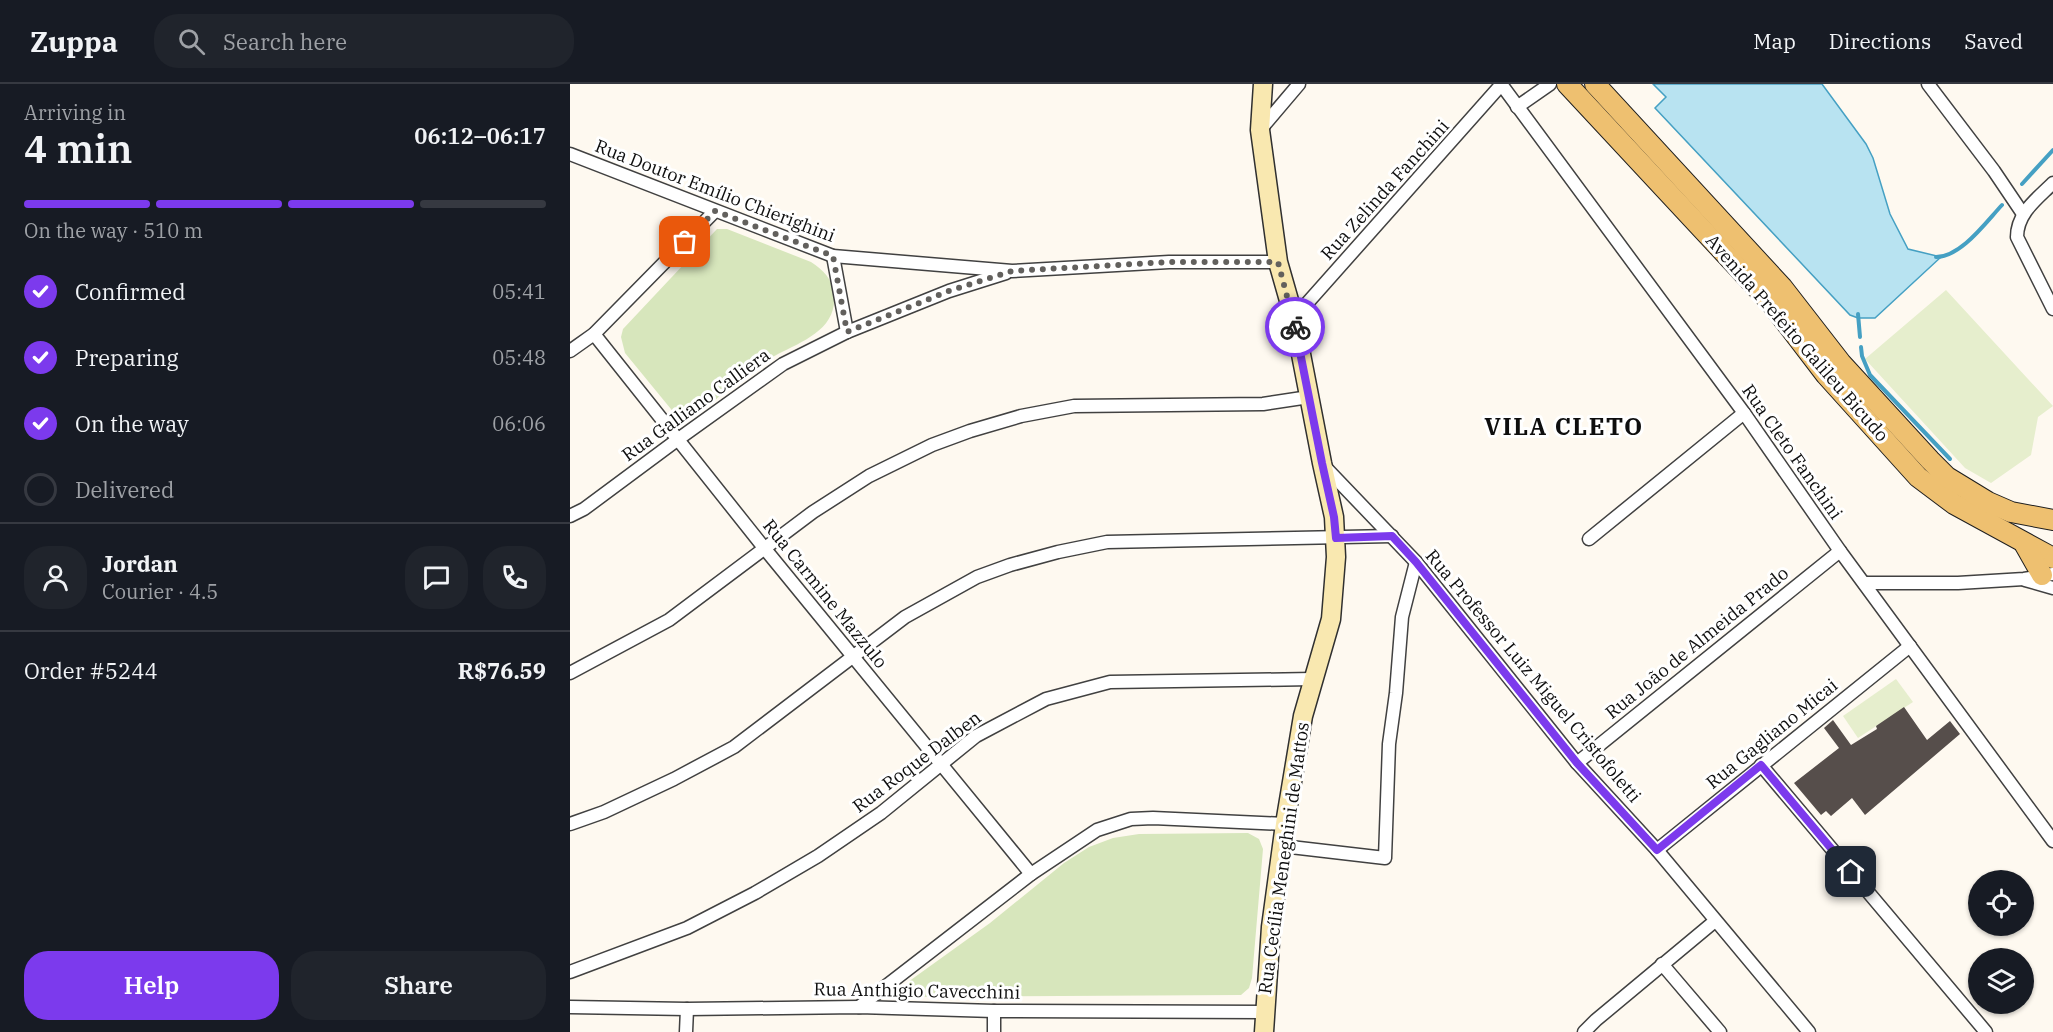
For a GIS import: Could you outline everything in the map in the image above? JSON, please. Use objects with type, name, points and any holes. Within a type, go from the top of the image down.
[{"type":"main road","name":"Avenida Prefeito Galileu Bicudo","points":[[1567,84],[1771,303],[1826,375],[1918,477],[1954,504],[2053,558]]},
{"type":"main road","name":"Avenida Prefeito Galileu Bicudo","points":[[1595,84],[1782,287],[1841,363],[1947,477],[1988,502],[2011,512],[2053,520]]},
{"type":"main road","points":[[2024,543],[2047,581]]},
{"type":"street","name":"Rua Cecília Meneghini de Mattos","points":[[1263,84],[1260,130],[1278,262],[1294,318],[1334,517],[1336,538],[1331,618],[1303,716],[1285,824],[1271,927],[1264,1032]]},
{"type":"street","points":[[1260,130],[1299,84]]},
{"type":"street","name":"Rua Cleto Fanchini","points":[[1501,84],[1744,413],[1840,551],[2053,841]]},
{"type":"street","name":"Rua Zelinda Fanchini","points":[[1294,318],[1501,84]]},
{"type":"street","points":[[1517,107],[1550,84]]},
{"type":"street","points":[[1928,84],[1994,171],[2023,214]]},
{"type":"street","name":"Rua Doutor Emílio Chierighini","points":[[570,154],[833,256],[1012,271],[1169,262],[1278,262]]},
{"type":"street","points":[[2053,183],[2023,214],[2017,225],[2017,237],[2053,309]]},
{"type":"street","points":[[570,351],[594,334],[715,211]]},
{"type":"street","points":[[833,256],[847,332]]},
{"type":"street","points":[[949,267],[955,279],[949,291]]},
{"type":"street","name":"Rua Galliano Calliera","points":[[570,516],[584,509],[783,364],[847,332],[949,291],[1012,271]]},
{"type":"street","name":"Rua Carmine Mazzulo","points":[[594,334],[765,549],[1031,874]]},
{"type":"street","points":[[570,673],[669,620],[813,512],[869,476],[895,461],[970,431],[1021,416],[1074,406],[1263,404],[1309,397]]},
{"type":"street","points":[[1588,539],[1744,413]]},
{"type":"street","name":"Rua Professor Luiz Miguel Cristofoletti","points":[[1322,463],[1416,562],[1577,763],[1657,850],[1809,1032]]},
{"type":"street","points":[[570,824],[604,812],[734,747],[905,617],[977,578],[1010,565],[1107,542],[1392,536]]},
{"type":"street","name":"Rua João de Almeida Prado","points":[[1577,763],[1840,551]]},
{"type":"street","points":[[1282,846],[1385,858],[1389,744],[1396,693],[1401,617],[1416,562]]},
{"type":"street","points":[[1864,583],[2047,581]]},
{"type":"street","name":"Rua Gagliano Micai","points":[[1657,850],[1910,646]]},
{"type":"street","name":"Rua Roque Dalben","points":[[570,972],[687,928],[755,893],[818,856],[881,813],[976,736],[1046,699],[1110,682],[1313,679]]},
{"type":"street","points":[[1761,765],[1986,1032]]},
{"type":"street","points":[[859,1007],[1031,874],[1097,830],[1131,819],[1153,818],[1285,824]]},
{"type":"street","points":[[1584,1032],[1715,921]]},
{"type":"street","points":[[1662,964],[1720,1032]]},
{"type":"street","name":"Rua Anthigio Cavecchini","points":[[570,1007],[687,1009],[859,1007],[994,1011],[1264,1012]]},
{"type":"street","points":[[687,1009],[687,1032]]},
{"type":"street","points":[[994,1011],[994,1032]]},
{"type":"green space","points":[[717,229],[727,229],[811,262],[829,280],[834,295],[833,307],[824,325],[807,339],[748,372],[697,414],[690,418],[683,417],[675,414],[625,353],[621,337],[623,329]]},
{"type":"green space","points":[[1946,290],[2053,406],[2038,417],[2031,455],[1991,483],[1965,468],[1865,359]]},
{"type":"green space","points":[[1896,679],[1913,702],[1858,738],[1843,716]]},
{"type":"green space","points":[[1248,833],[1259,839],[1263,849],[1252,978],[1249,988],[1241,995],[912,997],[907,989],[908,982],[990,923],[1064,863],[1089,847],[1113,838],[1139,834]]},
{"type":"water","points":[[1653,84],[1822,84],[1866,144],[1873,158],[1890,214],[1908,249],[1941,257],[1875,318],[1858,318],[1850,315],[1655,108],[1666,97]]},
{"type":"building","points":[[1904,707],[1927,740],[1950,721],[1960,734],[1865,815],[1852,798],[1831,816],[1826,811],[1821,815],[1794,783],[1839,748],[1824,728],[1833,720],[1851,745],[1877,729],[1876,726]]},
{"type":"waterway","points":[[2022,184],[2053,150]]},
{"type":"waterway","points":[[1936,257],[1955,251],[1964,245],[2002,205]]},
{"type":"waterway","points":[[1858,314],[1860,337]]},
{"type":"waterway","points":[[1861,347],[1862,356],[1870,375],[1950,459]]},
{"type":"way so far","points":[[685,242],[715,211],[833,256],[847,332],[949,291],[1012,271],[1169,262],[1278,262],[1295,327]]},
{"type":"district","name":"VILA CLETO","points":[[1564,427]]},
{"type":"route","points":[[1295,327],[1334,517],[1336,538],[1392,536],[1416,562],[1577,763],[1657,850],[1761,765],[1851,872]]}]
